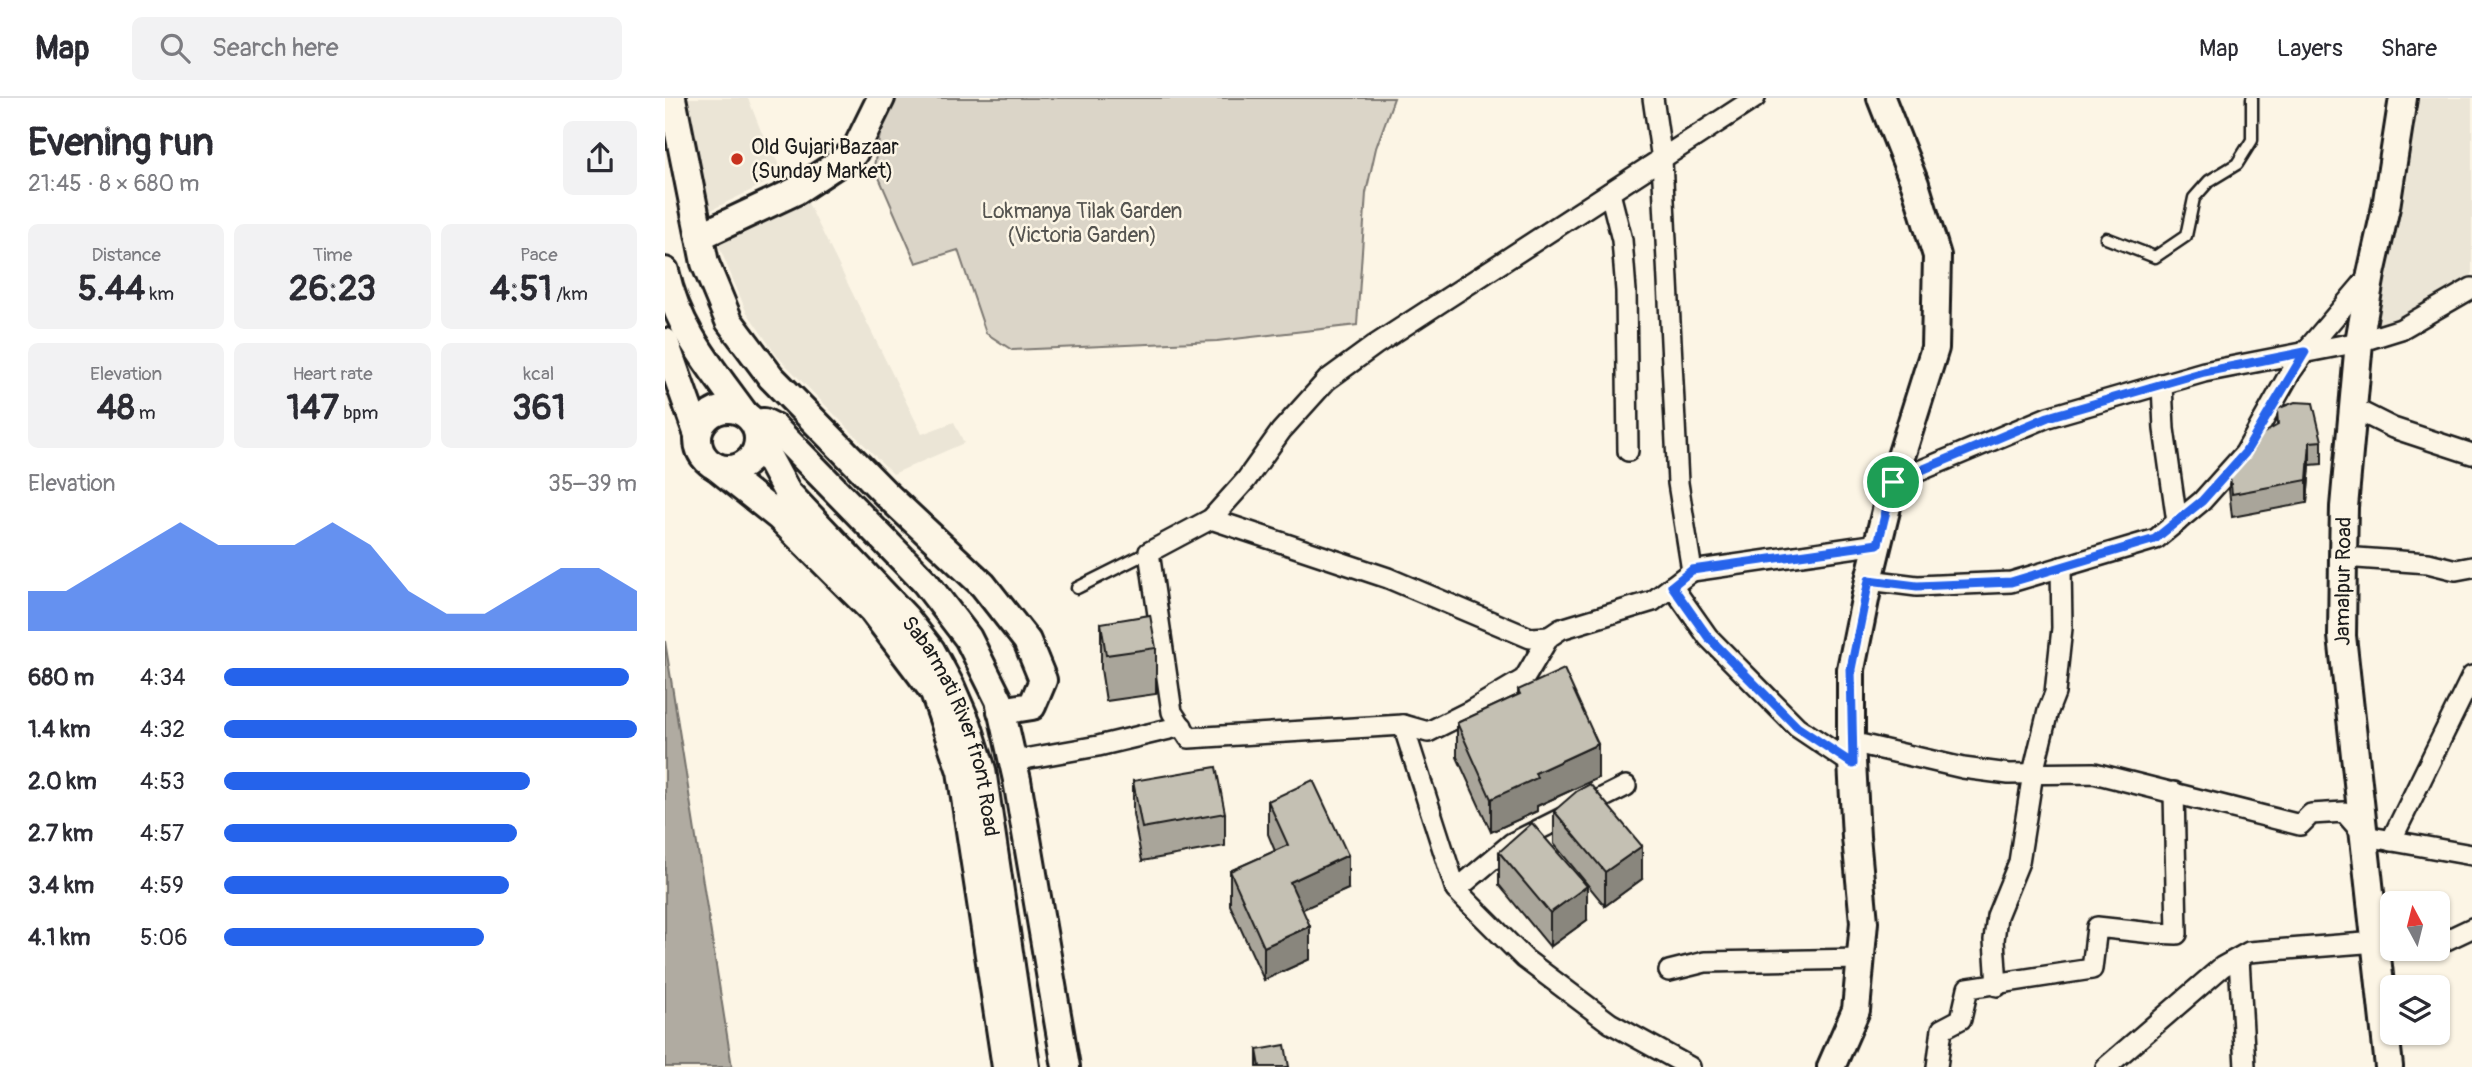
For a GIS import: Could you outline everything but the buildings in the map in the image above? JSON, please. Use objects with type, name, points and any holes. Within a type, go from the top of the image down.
[{"type":"main road","points":[[672,98],[705,263],[729,321],[771,377],[886,494],[983,585],[1027,641],[1043,680],[1032,706],[1001,711]]},
{"type":"main road","points":[[700,236],[796,191],[854,153],[881,98]]},
{"type":"main road","points":[[1831,1067],[1856,1010],[1864,922],[1852,753],[1851,669],[1893,482],[1935,348],[1937,256],[1915,184],[1881,98]]},
{"type":"main road","name":"Jamalpur Road","points":[[2382,891],[2378,838],[2342,636],[2344,507],[2359,342],[2386,206],[2403,98]]},
{"type":"main road","name":"Sabarmati River front Road","points":[[665,271],[669,290],[691,341],[752,425],[787,492],[906,618],[932,650],[951,687],[968,726],[982,770],[1026,1067]]},
{"type":"main road","points":[[665,342],[702,453],[779,517],[872,610],[934,692],[961,771],[1006,1067]]},
{"type":"main road","points":[[698,435],[703,421],[715,412],[730,408],[752,425],[755,454],[744,465],[729,469],[715,466]]},
{"type":"main road","points":[[752,425],[764,422],[774,428],[925,582],[968,638],[999,700],[1013,761],[1066,1067]]},
{"type":"main road","name":"Jamalpur Road","points":[[2386,961],[2389,1067]]},
{"type":"street","points":[[1653,98],[1662,160],[1678,483],[1692,570]]},
{"type":"street","points":[[1755,98],[1375,345],[1327,380],[1281,431],[1246,480],[1211,519],[1149,552],[1172,712],[1189,738],[1403,725],[1428,732],[1471,711],[1524,679],[1549,637],[1561,629],[1653,601],[1692,570],[1878,544]]},
{"type":"street","points":[[1609,193],[1622,240],[1626,291],[1628,451]]},
{"type":"street","points":[[1869,580],[1917,586],[2011,582],[2155,539],[2202,501],[2245,453],[2305,352],[2371,274]]},
{"type":"street","points":[[1893,482],[2048,417],[2204,372],[2359,342],[2401,329],[2472,288]]},
{"type":"street","points":[[2162,384],[2164,429],[2177,522]]},
{"type":"street","points":[[2353,408],[2393,428],[2472,454]]},
{"type":"street","points":[[1211,519],[1388,578],[1531,638],[1549,637]]},
{"type":"street","points":[[2343,557],[2428,563],[2456,570],[2472,567]]},
{"type":"street","points":[[1997,986],[1994,950],[1997,916],[2019,862],[2033,773],[2047,711],[2055,693],[2062,628],[2061,567]]},
{"type":"street","points":[[1672,586],[1708,637],[1797,727],[1852,753],[2009,774],[2094,773],[2300,825],[2311,814],[2344,812],[2378,838],[2472,855]]},
{"type":"street","points":[[2378,838],[2472,676]]},
{"type":"street","points":[[1403,725],[1455,890],[1525,959],[1609,1023],[1690,1067]]},
{"type":"street","points":[[1013,761],[1098,746],[1182,726]]},
{"type":"street","points":[[1455,890],[1512,843],[1626,786]]},
{"type":"street","points":[[1937,1067],[1943,1029],[1961,1019],[1968,988],[1997,986],[2092,970],[2097,926],[2177,934],[2174,792]]},
{"type":"street","points":[[2450,938],[2472,928]]},
{"type":"street","points":[[2106,1067],[2222,967],[2249,952],[2380,943]]},
{"type":"street","points":[[2239,958],[2245,1067]]},
{"type":"street","points":[[1669,971],[1706,962],[1861,959]]},
{"type":"lane","points":[[2106,239],[2155,257],[2186,236],[2194,198],[2209,181],[2237,164],[2252,140],[2252,98]]},
{"type":"lane","points":[[1077,588],[1149,552]]},
{"type":"shaded area","name":"Old Gujari Bazaar (Sunday Market)","points":[[681,98],[748,98],[761,131],[784,174],[711,210]]},
{"type":"shaded area","points":[[2405,98],[2472,98],[2472,275],[2392,324],[2372,331]]},
{"type":"shaded area","points":[[807,201],[922,434],[954,422],[964,443],[893,474],[777,356],[746,311],[719,246],[723,238]]},
{"type":"shaded area","points":[[665,641],[732,1067],[665,1067]]},
{"type":"green space","name":"Lokmanya Tilak Garden (Victoria Garden)","points":[[894,98],[1394,98],[1376,148],[1366,193],[1357,325],[1217,341],[1012,350],[986,333],[958,250],[916,263],[874,166],[881,129]]},
{"type":"place","name":"Old Gujari Bazaar (Sunday Market)","points":[[737,159]]},
{"type":"route","points":[[2305,352],[2290,373],[2245,453],[2202,501],[2155,539],[2011,582],[1917,586],[1869,580],[1851,669],[1853,764],[1797,727],[1708,637],[1672,586],[1692,570],[1878,544],[1893,482],[2048,417],[2204,372],[2305,352]]}]
